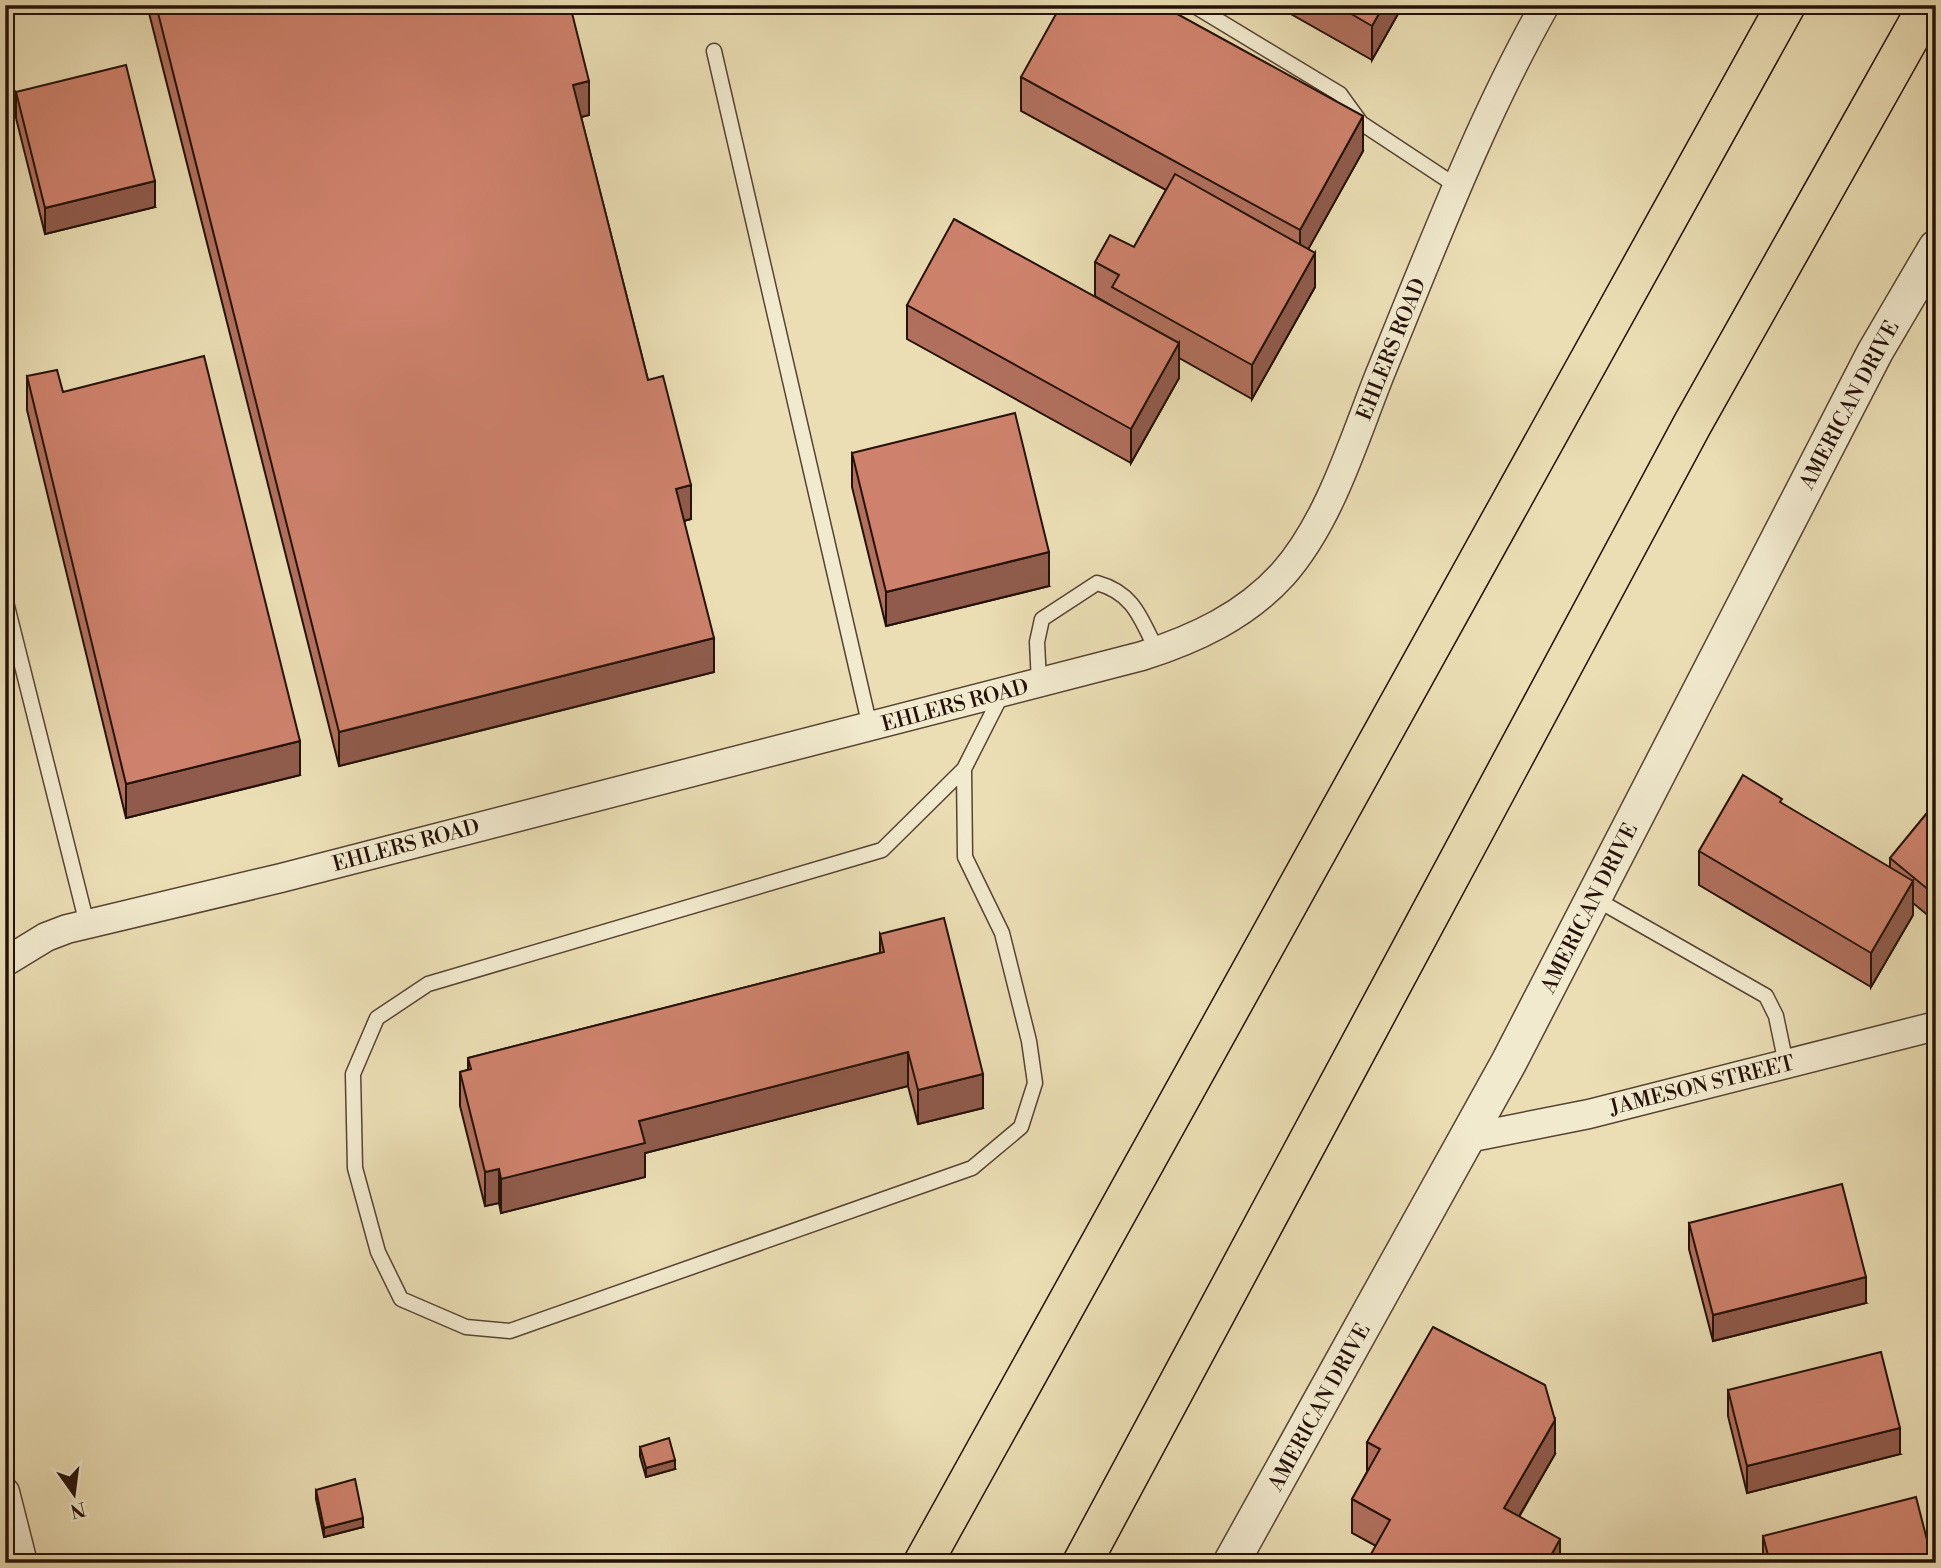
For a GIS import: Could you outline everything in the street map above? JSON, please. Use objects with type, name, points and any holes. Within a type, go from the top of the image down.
[{"type":"highway","points":[[923,1563],[1786,5]]},
{"type":"highway","points":[[1082,1563],[1692,425],[1928,5]]},
{"type":"street","name":"EHLERS ROAD","points":[[5,962],[46,937],[87,924],[281,878],[1039,683],[1157,651],[1216,627],[1250,604],[1283,574],[1307,540],[1344,465],[1458,187],[1538,10]]},
{"type":"street","name":"AMERICAN DRIVE","points":[[1231,1563],[1468,1138],[1875,352],[1936,248]]},
{"type":"street","name":"JAMESON STREET","points":[[1468,1138],[1589,1114],[1936,1026]]},
{"type":"street","points":[[5,1492],[23,1563]]},
{"type":"lane","points":[[1193,5],[1340,94],[1361,122],[1458,187]]},
{"type":"lane","points":[[714,51],[870,727]]},
{"type":"lane","points":[[1039,683],[1037,642],[1042,620],[1097,583],[1118,589],[1138,612],[1157,651]]},
{"type":"lane","points":[[5,598],[87,924]]},
{"type":"lane","points":[[964,769],[965,857],[1002,933],[1030,1041],[1035,1083],[1021,1127],[972,1168],[510,1331],[466,1327],[401,1299],[379,1252],[355,1168],[352,1074],[377,1018],[428,984],[882,850],[964,769],[1002,692]]},
{"type":"lane","points":[[1594,898],[1766,996],[1776,1016],[1786,1064]]},
{"type":"building","points":[[156,5],[570,5],[589,81],[573,85],[648,380],[663,376],[691,485],[676,489],[714,638],[339,732]]},
{"type":"building","points":[[1061,5],[1161,5],[1363,116],[1300,230],[1021,77]]},
{"type":"building","points":[[1336,5],[1384,5],[1372,26]]},
{"type":"building","points":[[126,65],[155,181],[45,208],[16,92]]},
{"type":"building","points":[[1175,174],[1315,253],[1252,365],[1112,287],[1119,275],[1095,262],[1110,235],[1134,247]]},
{"type":"building","points":[[954,219],[1179,343],[1131,429],[907,305]]},
{"type":"building","points":[[204,356],[300,741],[126,784],[27,376],[57,370],[63,392]]},
{"type":"building","points":[[1015,413],[1049,552],[886,592],[852,453]]},
{"type":"building","points":[[1743,775],[1782,799],[1780,802],[1913,881],[1871,953],[1699,851]]},
{"type":"building","points":[[1936,802],[1936,896],[1890,858]]},
{"type":"building","points":[[944,918],[983,1074],[918,1090],[908,1052],[639,1121],[645,1143],[501,1179],[499,1169],[485,1172],[460,1072],[471,1069],[468,1058],[884,952],[880,934]]},
{"type":"building","points":[[1842,1184],[1866,1277],[1713,1315],[1689,1223]]},
{"type":"building","points":[[1433,1327],[1545,1385],[1555,1420],[1504,1508],[1560,1539],[1547,1563],[1366,1563],[1390,1520],[1352,1499],[1380,1449],[1367,1442]]},
{"type":"building","points":[[1881,1352],[1900,1428],[1747,1466],[1728,1390]]},
{"type":"building","points":[[669,1438],[675,1460],[646,1468],[640,1447]]},
{"type":"building","points":[[355,1479],[363,1518],[324,1528],[316,1490]]},
{"type":"building","points":[[1916,1497],[1933,1563],[1770,1563],[1763,1536]]}]
